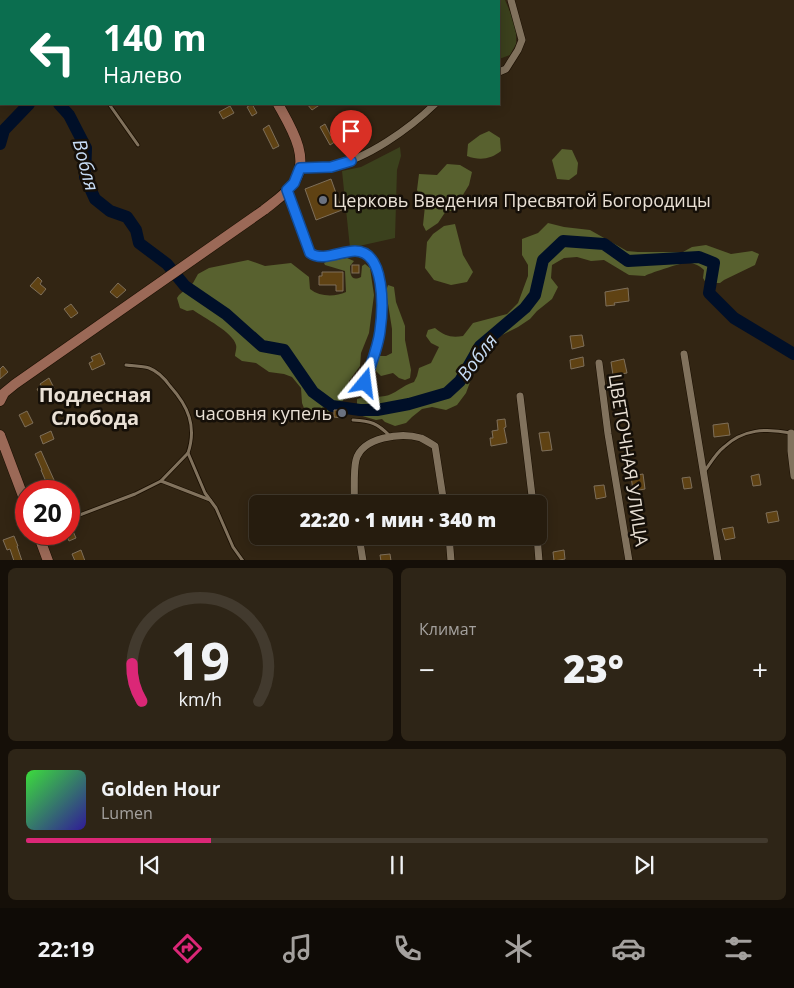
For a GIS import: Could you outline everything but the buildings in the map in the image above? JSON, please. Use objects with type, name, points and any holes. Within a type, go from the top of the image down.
[{"type":"street","points":[[500,72],[506,69],[522,40],[511,0]]},
{"type":"street","points":[[0,401],[4,393],[15,384],[264,210],[294,183],[300,168],[299,153],[294,136],[278,105]]},
{"type":"street","points":[[300,168],[331,167],[351,161],[373,151],[434,105]]},
{"type":"street","points":[[684,354],[718,560]]},
{"type":"street","name":"ЦВЕТОЧНАЯ УЛИЦА","points":[[599,363],[608,434],[629,560]]},
{"type":"street","points":[[520,396],[532,495]]},
{"type":"street","points":[[792,434],[791,451],[794,476]]},
{"type":"street","points":[[0,436],[17,480]]},
{"type":"street","points":[[354,495],[356,460],[361,450],[370,443],[390,436],[406,436],[421,438],[434,446],[442,495]]},
{"type":"street","points":[[42,545],[48,560]]},
{"type":"street","points":[[360,545],[363,560]]},
{"type":"street","points":[[450,545],[451,560]]},
{"type":"street","points":[[537,545],[539,560]]},
{"type":"lane","points":[[110,105],[138,145]]},
{"type":"lane","points":[[287,190],[310,253],[314,256],[320,256],[354,251],[363,252],[373,261],[378,271],[382,301],[380,332],[365,383],[353,394]]},
{"type":"lane","points":[[80,515],[135,494],[161,481],[188,453],[191,443],[192,426],[187,407],[165,380],[149,368],[126,365]]},
{"type":"lane","points":[[353,420],[373,422],[390,436]]},
{"type":"lane","points":[[704,472],[723,447],[740,435],[759,430],[777,430],[792,434]]},
{"type":"lane","points":[[188,453],[205,493],[216,508],[233,546],[243,560]]},
{"type":"lane","points":[[161,481],[210,500]]},
{"type":"green space","points":[[500,0],[505,0],[516,26],[516,44],[510,55],[500,59]]},
{"type":"green space","points":[[489,131],[500,138],[501,151],[485,158],[467,156],[468,144]]},
{"type":"green space","points":[[400,147],[401,156],[397,170],[395,238],[350,248],[342,171],[361,167]]},
{"type":"green space","points":[[562,149],[572,150],[578,163],[577,174],[569,180],[557,179],[552,160]]},
{"type":"green space","points":[[447,164],[460,165],[472,172],[469,185],[453,211],[446,211],[438,223],[426,231],[423,225],[425,206],[417,190],[419,174],[437,175]]},
{"type":"green space","points":[[548,223],[590,230],[627,251],[683,252],[692,247],[706,245],[731,254],[752,251],[759,254],[755,265],[720,283],[706,283],[703,278],[704,270],[698,265],[690,263],[677,265],[645,276],[629,275],[604,260],[591,261],[577,257],[564,258],[552,265],[551,278],[558,287],[552,299],[530,319],[500,336],[480,355],[466,393],[457,405],[446,410],[432,407],[422,409],[406,423],[395,426],[382,419],[376,420],[359,415],[357,413],[357,399],[392,394],[414,382],[419,368],[431,363],[439,347],[431,343],[426,336],[428,330],[435,328],[448,336],[463,336],[473,323],[507,314],[518,303],[528,276],[528,265],[522,255],[522,239],[538,233]]},
{"type":"green space","points":[[455,224],[463,255],[473,272],[467,282],[451,285],[434,280],[425,268],[427,242],[433,234],[444,226]]},
{"type":"green space","points":[[347,258],[354,261],[350,266],[351,274],[355,279],[361,277],[362,266],[365,264],[370,268],[374,295],[369,333],[361,353],[360,366],[349,381],[343,401],[336,403],[330,409],[329,416],[324,421],[316,421],[307,416],[302,403],[301,388],[292,377],[269,372],[256,363],[242,361],[235,356],[236,345],[230,335],[193,310],[187,311],[180,308],[177,298],[193,283],[198,274],[209,268],[248,260],[265,266],[291,263],[309,277],[310,289],[314,292],[323,295],[337,295],[346,292],[345,271],[325,265],[324,263]]},
{"type":"green space","points":[[388,285],[394,287],[396,302],[405,326],[405,340],[411,370],[410,378],[405,380],[393,373],[381,376],[376,371],[378,356],[386,356],[392,353],[392,329],[386,291]]},
{"type":"waterway","name":"Вобля","points":[[0,144],[4,130],[28,105]]},
{"type":"waterway","name":"Вобля","points":[[60,105],[69,115],[86,148],[85,177],[95,199],[110,211],[127,217],[136,230],[139,243],[167,264],[185,286],[226,314],[262,346],[284,350],[313,392],[332,406],[360,410],[377,410],[409,404],[447,393],[460,381],[480,346],[525,308],[535,295],[543,260],[563,241],[604,244],[628,261],[699,257],[714,263],[709,293],[734,318],[794,354]]},
{"type":"place","name":"Церковь Введения Пресвятой Богородицы","points":[[323,200]]},
{"type":"place","name":"часовня купель","points":[[342,413]]},
{"type":"district","name":"Подлесная Слобода","points":[[95,406]]},
{"type":"route","points":[[351,161],[331,167],[300,168],[294,183],[287,190],[310,253],[314,256],[320,256],[354,251],[363,252],[373,261],[378,271],[382,301],[380,332],[365,383]]}]
